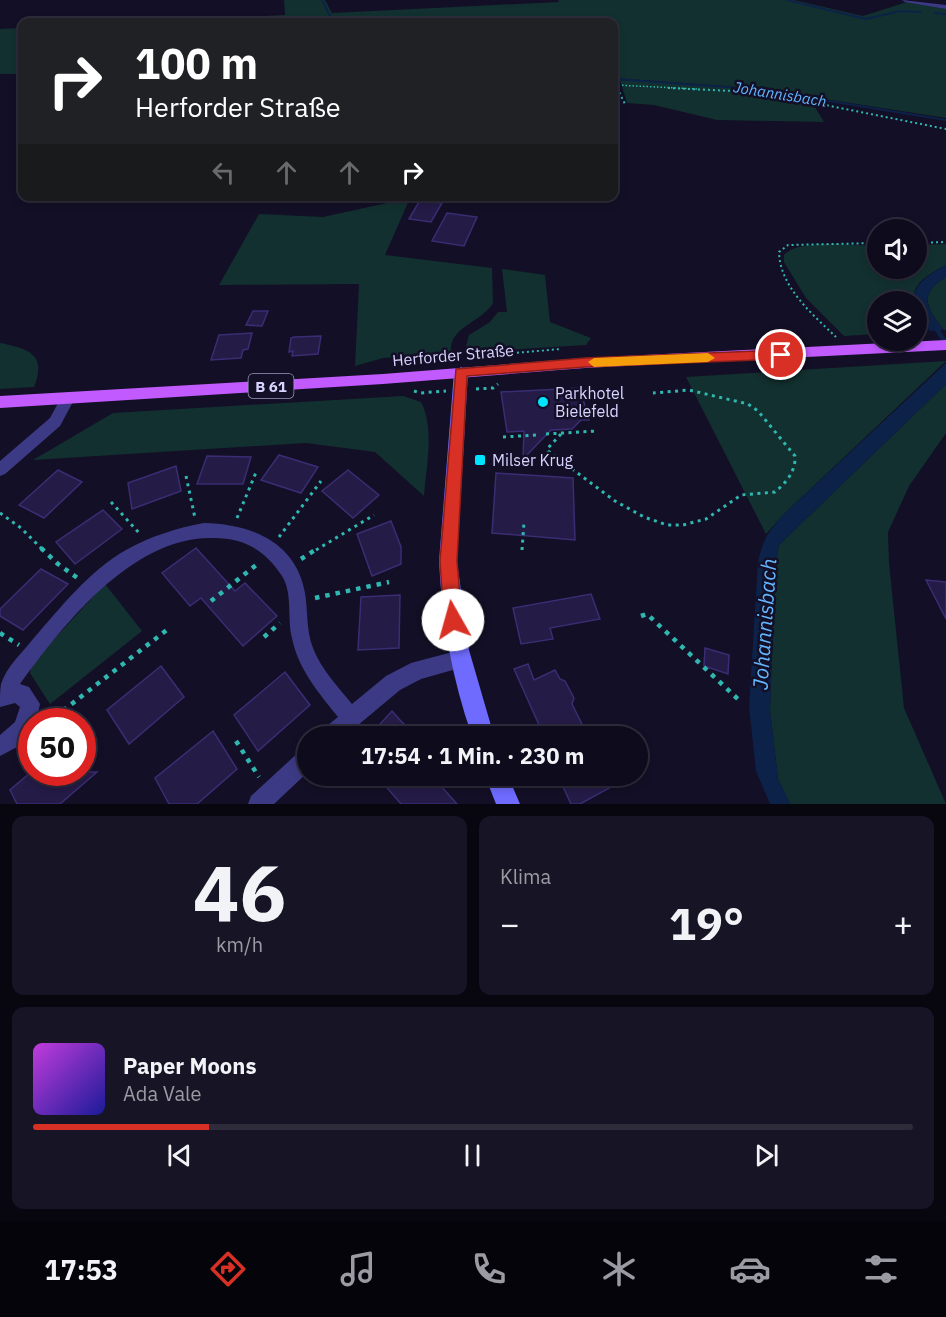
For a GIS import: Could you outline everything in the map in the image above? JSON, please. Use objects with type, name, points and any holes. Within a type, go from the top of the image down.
[{"type":"main road","name":"Herforder Straße","points":[[0,402],[585,363],[946,345]]},
{"type":"main road","points":[[461,372],[448,561],[449,587],[460,659],[480,726]]},
{"type":"main road","points":[[501,786],[508,804]]},
{"type":"street","points":[[905,0],[929,2],[946,7]]},
{"type":"street","points":[[0,470],[55,422],[68,398]]},
{"type":"street","points":[[3,695],[24,664],[93,586],[121,562],[166,538],[198,531],[232,530],[250,536],[272,550],[286,567],[291,576],[297,602],[298,629],[304,650],[318,674],[350,717]]},
{"type":"street","points":[[341,726],[393,683],[418,670],[460,659]]},
{"type":"street","points":[[3,695],[22,694],[27,698],[29,708]]},
{"type":"street","points":[[0,746],[18,732]]},
{"type":"street","points":[[264,799],[297,768]]},
{"type":"path","points":[[618,85],[733,91],[827,105],[946,129]]},
{"type":"path","points":[[618,89],[625,104]]},
{"type":"path","points":[[927,243],[946,242]]},
{"type":"path","points":[[850,351],[802,302],[781,270],[778,260],[779,252],[788,245],[867,243]]},
{"type":"path","points":[[561,434],[547,449],[548,451],[615,500],[660,523],[691,524],[720,511],[734,498],[743,495],[775,494],[783,486],[796,463],[795,456],[753,407],[689,390],[653,393]]},
{"type":"path","points":[[546,434],[597,431]]},
{"type":"path","points":[[503,437],[537,435]]},
{"type":"path","points":[[232,530],[257,470]]},
{"type":"path","points":[[186,476],[198,531]]},
{"type":"path","points":[[211,601],[272,550],[321,481]]},
{"type":"path","points":[[111,502],[150,545]]},
{"type":"path","points":[[0,513],[20,526],[56,564],[93,586]]},
{"type":"path","points":[[286,567],[374,515]]},
{"type":"path","points":[[522,550],[524,522]]},
{"type":"path","points":[[297,602],[389,582]]},
{"type":"path","points":[[641,616],[647,614],[740,701]]},
{"type":"path","points":[[66,708],[168,629]]},
{"type":"path","points":[[236,741],[264,799]]},
{"type":"green space","points":[[284,0],[325,0],[332,13],[559,2],[558,0],[794,0],[863,16],[907,2],[946,9],[946,118],[754,88],[618,78],[618,18],[218,18],[285,15]]},
{"type":"green space","points":[[18,28],[18,74],[0,74],[0,29]]},
{"type":"green space","points":[[620,80],[706,85],[805,97],[813,104],[824,122],[717,120],[654,105],[627,103]]},
{"type":"green space","points":[[396,201],[409,201],[385,255],[492,268],[493,303],[481,316],[460,331],[451,344],[451,353],[383,358],[355,366],[359,284],[219,285],[259,214],[323,217]]},
{"type":"green space","points":[[946,244],[946,265],[927,277],[927,245]]},
{"type":"green space","points":[[867,245],[867,279],[924,279],[915,291],[867,291],[867,335],[844,336],[806,298],[784,262],[784,255],[802,246]]},
{"type":"green space","points":[[502,269],[545,275],[550,322],[591,338],[586,345],[468,352],[466,346],[469,335],[490,322],[498,312],[507,312]]},
{"type":"green space","points":[[946,277],[946,330],[944,330],[933,315],[928,296],[937,283]]},
{"type":"green space","points":[[0,343],[27,351],[37,360],[34,387],[0,389]]},
{"type":"green space","points":[[946,361],[785,513],[766,534],[686,377]]},
{"type":"green space","points":[[946,384],[946,433],[909,486],[888,532],[889,563],[904,708],[946,804],[790,804],[778,779],[770,711],[775,567],[779,545]]},
{"type":"green space","points":[[403,396],[421,402],[428,424],[424,496],[375,452],[306,443],[33,460],[113,413]]},
{"type":"green space","points":[[105,584],[142,631],[50,704],[30,673],[32,663]]},
{"type":"water","points":[[618,78],[754,88],[946,119],[946,121],[754,90],[618,80]]},
{"type":"water","points":[[946,265],[946,277],[937,283],[928,296],[933,315],[944,330],[930,331],[927,327],[927,291],[915,291],[930,275]]},
{"type":"water","points":[[946,363],[946,384],[779,545],[775,567],[770,711],[778,779],[790,804],[770,804],[756,771],[749,707],[758,562],[762,547],[771,530],[785,513]]},
{"type":"building","points":[[419,201],[442,203],[431,222],[409,219]]},
{"type":"building","points":[[447,213],[477,217],[464,246],[432,241]]},
{"type":"building","points":[[253,311],[268,311],[262,326],[246,325]]},
{"type":"building","points":[[252,333],[248,349],[243,350],[241,358],[211,360],[219,335]]},
{"type":"building","points":[[321,336],[318,354],[292,356],[293,351],[289,352],[291,338]]},
{"type":"building","name":"Parkhotel Bielefeld","points":[[580,388],[589,420],[581,420],[572,429],[551,430],[523,459],[524,431],[507,432],[501,392]]},
{"type":"building","points":[[279,455],[318,467],[301,493],[261,480]]},
{"type":"building","points":[[207,456],[251,457],[243,484],[197,484]]},
{"type":"building","points":[[176,466],[181,491],[132,509],[128,483]]},
{"type":"building","points":[[58,470],[82,482],[44,518],[19,505]]},
{"type":"building","points":[[348,470],[379,495],[353,518],[322,491]]},
{"type":"building","points":[[496,473],[573,478],[575,540],[492,533]]},
{"type":"building","points":[[103,510],[122,529],[75,564],[56,542]]},
{"type":"building","points":[[391,521],[401,547],[401,564],[372,576],[357,534]]},
{"type":"building","points":[[196,548],[235,591],[245,583],[277,616],[243,646],[201,598],[190,606],[162,573]]},
{"type":"building","points":[[41,569],[68,584],[23,630],[0,616],[0,609]]},
{"type":"building","points":[[926,580],[946,582],[946,619]]},
{"type":"building","points":[[591,594],[600,619],[550,628],[553,639],[521,644],[513,608]]},
{"type":"building","points":[[400,595],[399,648],[358,650],[361,597]]},
{"type":"building","points":[[705,648],[729,655],[728,674],[704,666]]},
{"type":"building","points":[[528,664],[534,680],[555,670],[560,679],[565,681],[574,698],[572,704],[583,726],[540,726],[514,669]]},
{"type":"building","points":[[161,666],[184,697],[129,744],[107,710]]},
{"type":"building","points":[[285,672],[310,705],[258,751],[234,715]]},
{"type":"building","points":[[392,711],[406,726],[378,726]]},
{"type":"building","points":[[213,731],[237,769],[197,804],[169,804],[155,778]]},
{"type":"building","points":[[18,783],[18,786],[81,786],[60,804],[17,804],[10,790]]},
{"type":"building","points":[[386,786],[441,786],[457,804],[401,804]]},
{"type":"building","points":[[563,786],[613,786],[580,804],[571,804]]},
{"type":"waterway","points":[[322,0],[331,18]]},
{"type":"waterway","points":[[787,0],[866,19],[900,11],[921,12]]},
{"type":"waterway","points":[[935,13],[946,14]]},
{"type":"waterway","name":"Johannisbach","points":[[935,327],[946,343]]},
{"type":"slow traffic","points":[[594,362],[708,358]]},
{"type":"place","name":"Parkhotel Bielefeld","points":[[543,402]]},
{"type":"place","name":"Milser Krug","points":[[480,460]]},
{"type":"route","points":[[453,620],[448,561],[461,372],[585,363],[781,355]]}]
